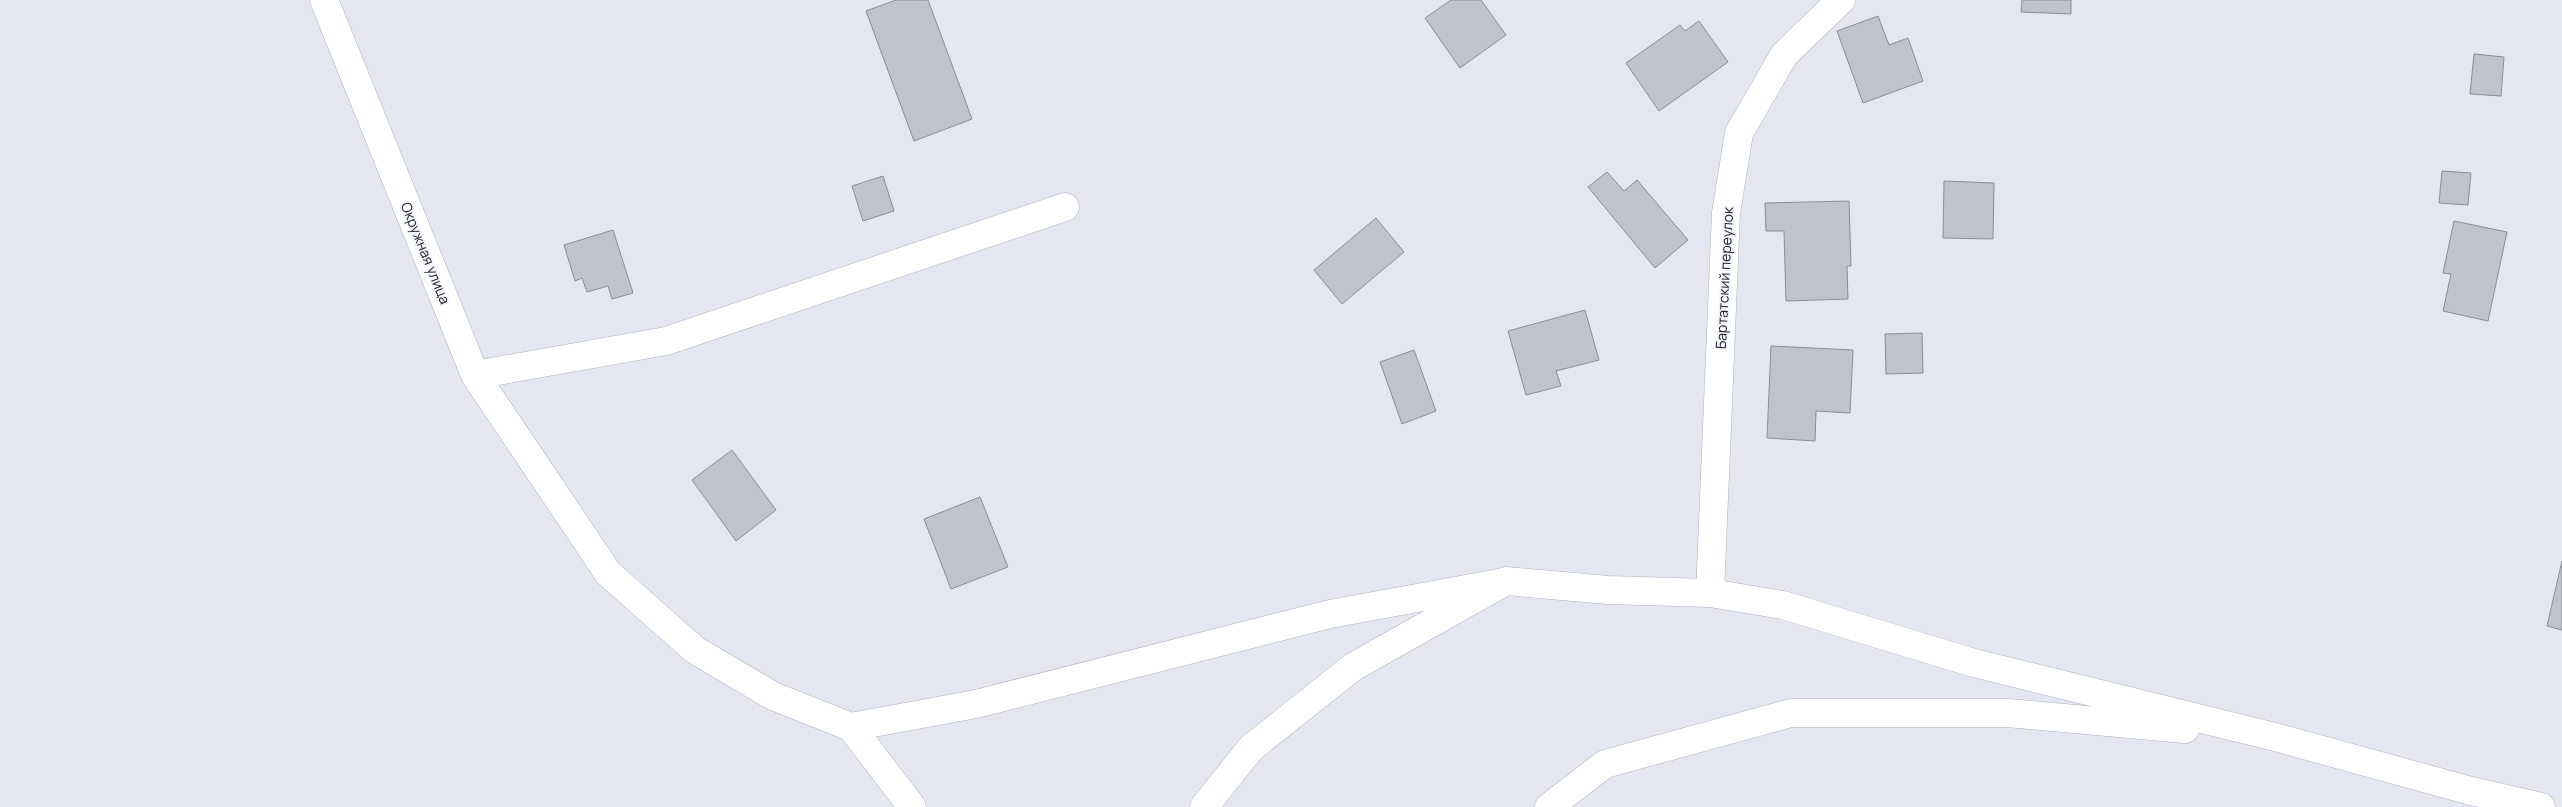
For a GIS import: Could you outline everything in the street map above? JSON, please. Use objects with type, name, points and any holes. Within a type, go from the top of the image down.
[{"type":"street","name":"Окружная улица","points":[[324,0],[475,375],[608,573],[694,650],[773,696],[851,727]]},
{"type":"street","name":"Бартатский переулок","points":[[1710,593],[1726,213],[1739,133],[1784,55],[1841,0]]},
{"type":"street","points":[[475,375],[666,342],[1066,207]]},
{"type":"street","points":[[1204,807],[1251,748],[1353,667],[1506,581]]},
{"type":"street","points":[[912,807],[851,727],[976,704],[1330,614],[1506,581],[1608,590],[1710,593],[1783,605],[1974,663],[2275,737],[2471,791],[2541,807]]},
{"type":"street","points":[[1549,807],[1606,764],[1791,713],[2008,713],[2275,737]]},
{"type":"building","points":[[896,0],[928,0],[972,119],[914,141],[866,11]]},
{"type":"building","points":[[1451,0],[1481,0],[1506,35],[1460,68],[1425,18]]},
{"type":"building","points":[[2022,0],[2071,0],[2071,14],[2021,12]]},
{"type":"building","points":[[1878,16],[1889,45],[1908,38],[1923,81],[1863,103],[1837,31]]},
{"type":"building","points":[[1699,21],[1728,62],[1659,111],[1626,63],[1680,25],[1685,31]]},
{"type":"building","points":[[2474,54],[2504,57],[2501,96],[2470,94]]},
{"type":"building","points":[[2442,171],[2471,173],[2468,205],[2439,203]]},
{"type":"building","points":[[1607,172],[1624,191],[1637,180],[1688,240],[1655,268],[1588,187]]},
{"type":"building","points":[[883,176],[894,211],[863,221],[852,186]]},
{"type":"building","points":[[1944,181],[1994,183],[1993,239],[1943,238]]},
{"type":"building","points":[[1849,201],[1851,266],[1847,266],[1848,299],[1786,301],[1784,231],[1766,231],[1765,203]]},
{"type":"building","points":[[1376,218],[1404,252],[1342,304],[1314,270]]},
{"type":"building","points":[[2454,221],[2507,232],[2488,321],[2443,311],[2451,274],[2443,273]]},
{"type":"building","points":[[613,230],[633,293],[612,299],[608,286],[587,292],[582,278],[575,281],[564,245]]},
{"type":"building","points":[[1585,310],[1599,360],[1556,371],[1561,386],[1526,395],[1508,331]]},
{"type":"building","points":[[1922,333],[1923,373],[1886,374],[1885,334]]},
{"type":"building","points":[[1771,346],[1853,350],[1850,413],[1816,411],[1815,441],[1767,438]]},
{"type":"building","points":[[1414,350],[1436,411],[1402,424],[1380,362]]},
{"type":"building","points":[[732,450],[776,510],[736,541],[692,480]]},
{"type":"building","points":[[980,497],[1008,567],[951,589],[924,519]]},
{"type":"building","points":[[2562,561],[2562,630],[2547,626]]}]
